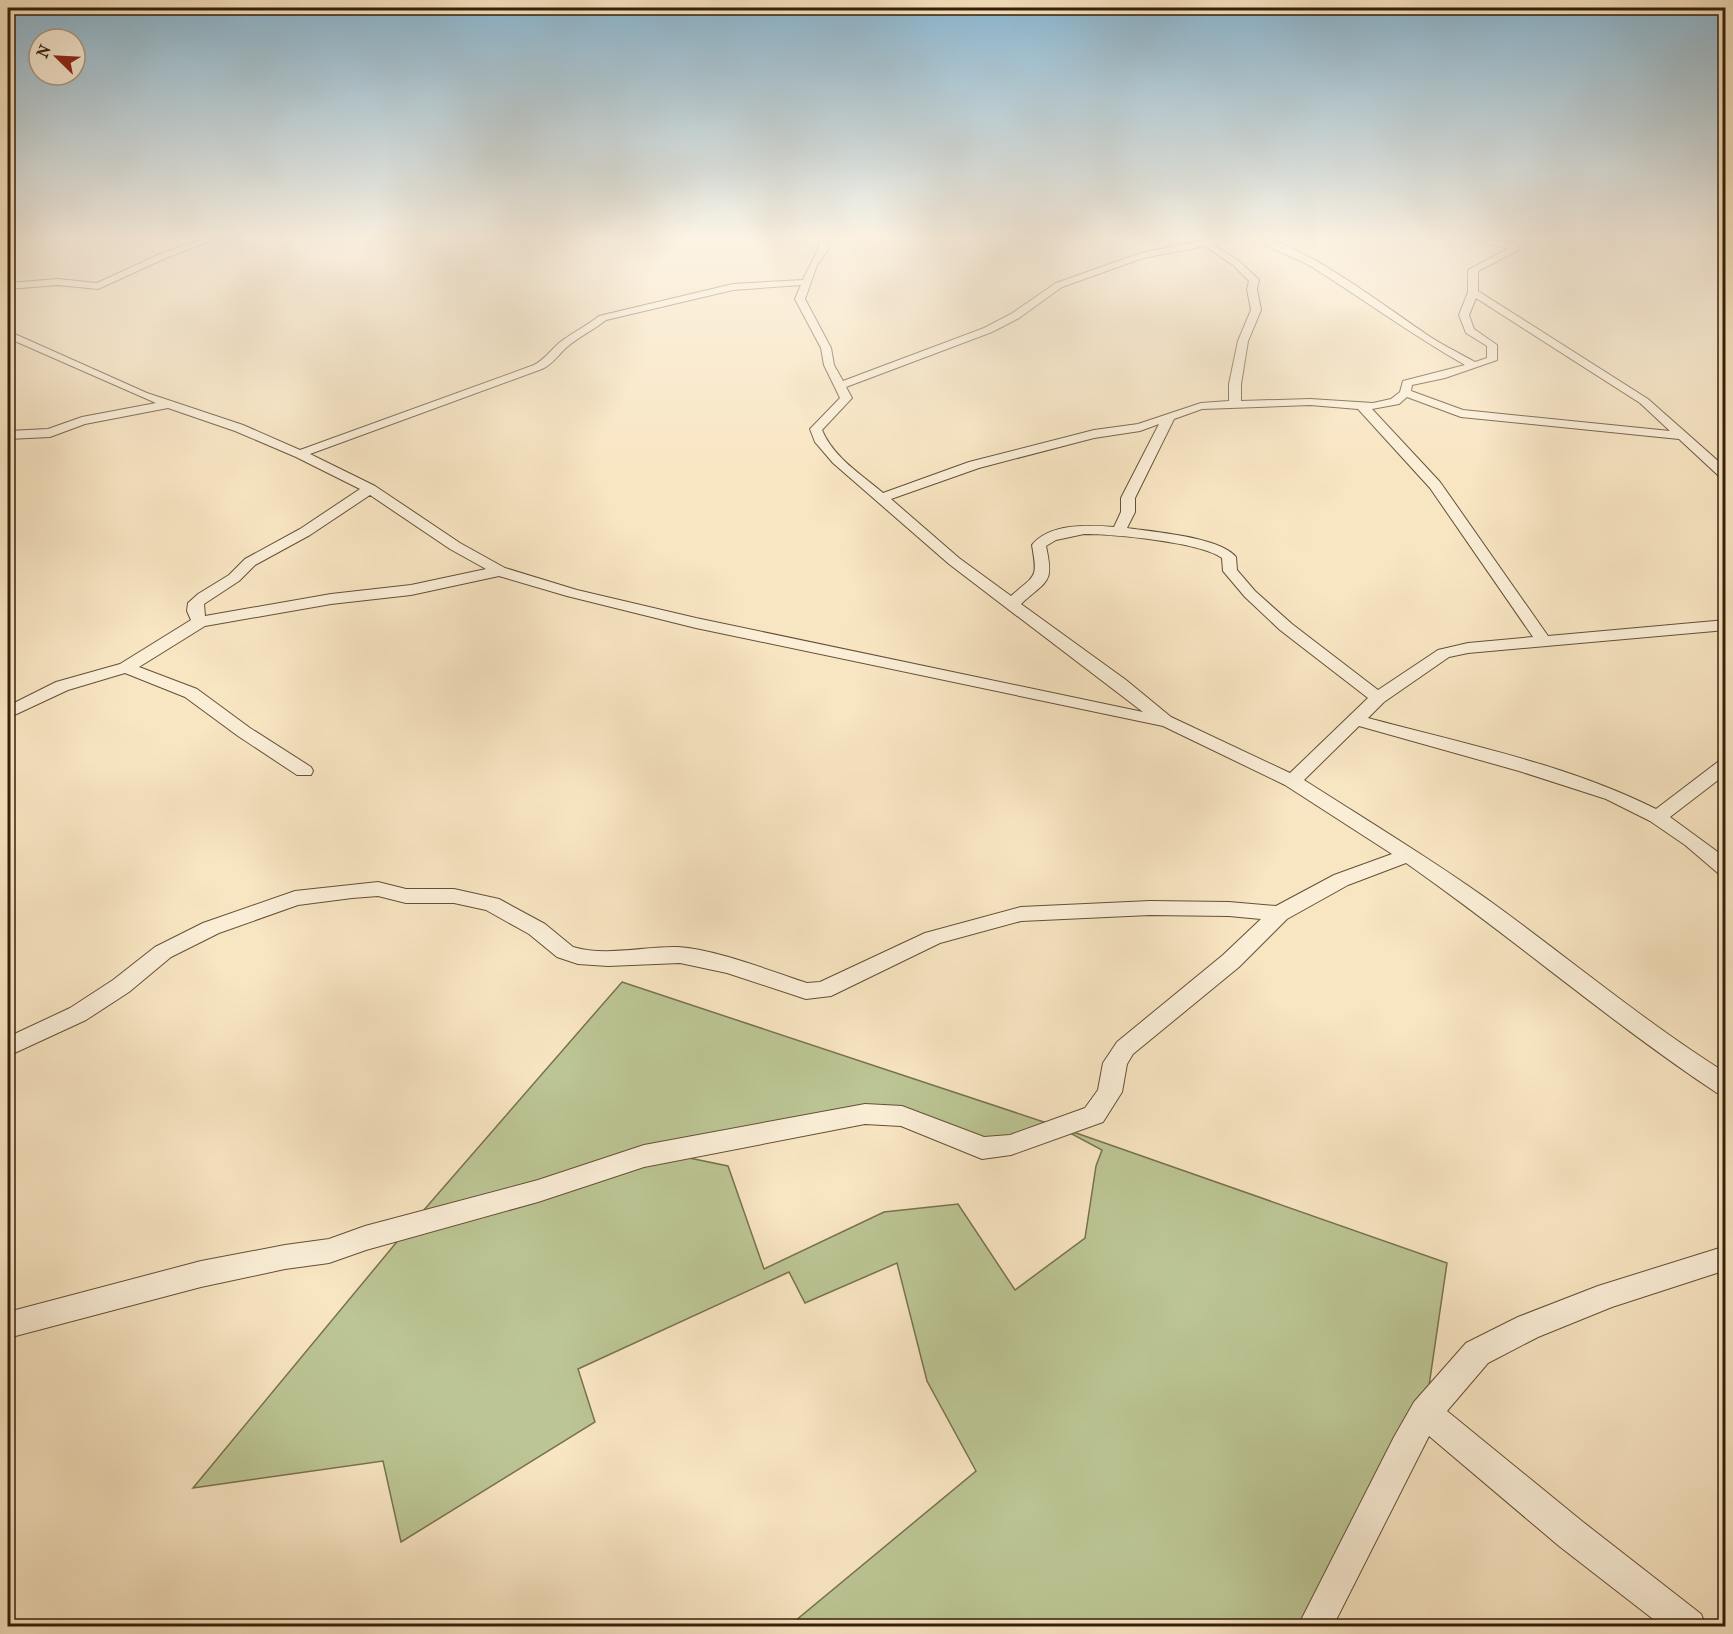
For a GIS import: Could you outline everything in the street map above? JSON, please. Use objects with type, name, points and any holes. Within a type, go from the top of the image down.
[{"type":"street","points":[[300,454],[352,433],[538,367],[548,362],[564,344],[587,332],[603,318],[623,313]]},
{"type":"street","points":[[808,313],[826,348],[829,365],[846,398],[816,429],[821,442],[837,460],[954,561],[1168,722]]},
{"type":"street","points":[[839,386],[880,373],[916,356],[988,330],[1019,313]]},
{"type":"street","points":[[1235,404],[1235,384],[1244,341],[1255,313]]},
{"type":"street","points":[[1390,313],[1425,338],[1474,366]]},
{"type":"street","points":[[880,498],[903,492],[942,475],[975,465],[1094,434],[1140,427],[1201,406],[1310,402],[1362,406],[1395,402],[1405,393],[1407,383],[1492,360],[1491,343],[1468,328],[1465,313]]},
{"type":"street","points":[[1506,313],[1644,401],[1725,475]]},
{"type":"street","points":[[8,334],[143,395],[239,428],[300,454],[370,489],[455,546],[500,571],[572,592],[696,623],[1168,722],[1292,781],[1408,855],[1485,908],[1680,1056],[1725,1086]]},
{"type":"street","points":[[1405,393],[1461,413],[1684,436]]},
{"type":"street","points":[[8,435],[56,432],[82,421],[170,404]]},
{"type":"street","points":[[1362,406],[1435,485],[1544,642]]},
{"type":"street","points":[[1119,530],[1128,512],[1128,498],[1169,417]]},
{"type":"street","points":[[200,622],[195,611],[196,603],[203,597],[234,578],[249,562],[305,532],[370,489]]},
{"type":"street","points":[[1012,604],[1042,577],[1044,570],[1040,545],[1046,538],[1069,532],[1119,530],[1215,548],[1224,551],[1229,557],[1230,571],[1250,594],[1286,627],[1378,698]]},
{"type":"street","points":[[8,713],[62,686],[126,668],[200,622],[331,599],[411,590],[500,571]]},
{"type":"street","points":[[1292,781],[1378,698],[1444,653],[1468,648],[1725,625]]},
{"type":"street","points":[[126,668],[191,693],[244,732],[304,771]]},
{"type":"street","points":[[1357,720],[1577,782],[1613,795],[1658,818],[1692,841],[1725,868]]},
{"type":"street","points":[[1658,818],[1725,765]]},
{"type":"street","points":[[8,1325],[201,1274],[285,1257],[329,1251],[538,1191],[644,1156],[865,1114],[902,1116],[982,1148],[1011,1144],[1045,1134],[1094,1115],[1110,1092],[1116,1063],[1125,1048],[1231,961],[1279,914],[1341,880],[1408,855]]},
{"type":"street","points":[[8,1047],[78,1014],[121,986],[164,952],[211,928],[295,898],[327,892],[378,889],[406,896],[454,896],[492,904],[516,915],[565,952],[578,956],[608,958],[680,955],[730,966],[806,991],[823,990],[933,939],[1021,914],[1044,911],[1150,908],[1229,909],[1279,914]]},
{"type":"street","points":[[1315,1626],[1425,1413],[1477,1353],[1528,1327],[1608,1295],[1725,1258]]},
{"type":"street","points":[[1425,1413],[1571,1534],[1689,1626]]},
{"type":"green space","points":[[622,982],[1059,1127],[1447,1263],[1425,1413],[1315,1626],[789,1626],[976,1471],[927,1381],[897,1263],[805,1303],[789,1272],[578,1369],[595,1422],[401,1542],[383,1461],[193,1488],[410,1226]],"holes":[[[902,1116],[1011,1145],[1059,1127],[1102,1150],[1096,1166],[1085,1238],[1015,1290],[958,1204],[884,1212],[764,1269],[728,1166],[665,1153]]]}]
